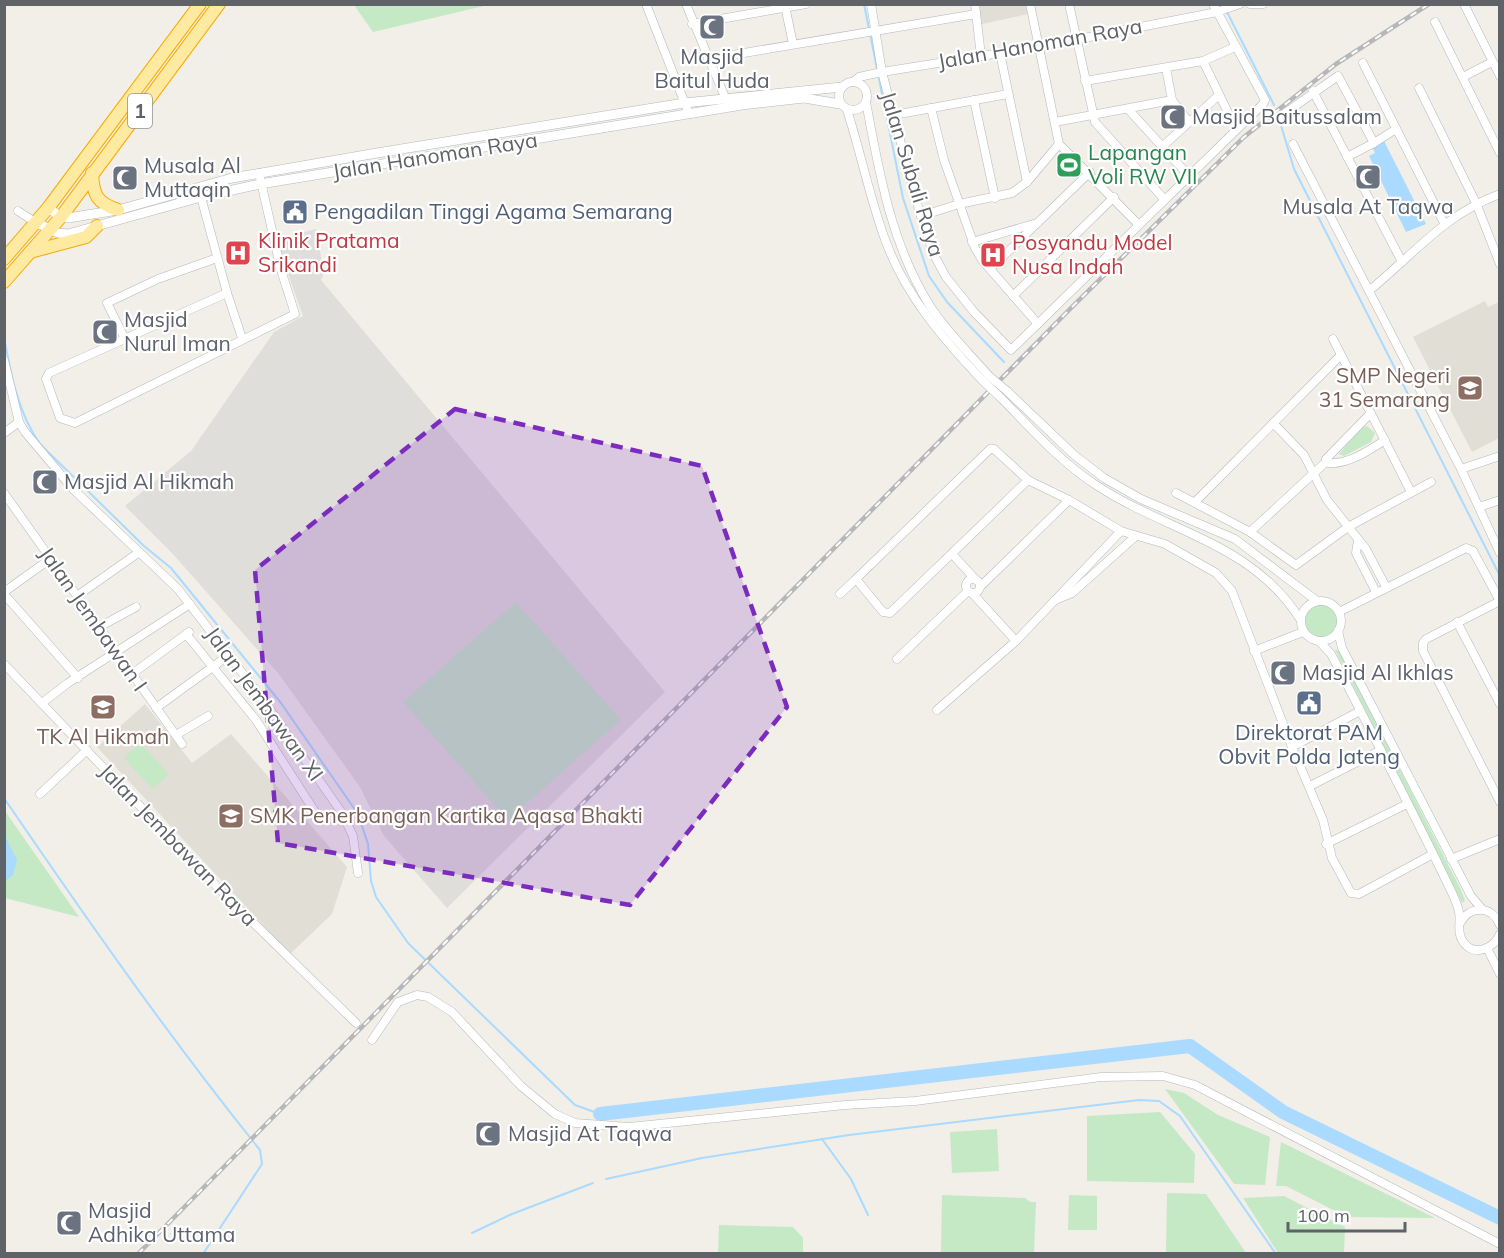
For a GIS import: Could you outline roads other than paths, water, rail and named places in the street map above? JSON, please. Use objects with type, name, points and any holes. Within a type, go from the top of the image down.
[{"type":"highway","name":"1","points":[[4,259],[48,208],[200,4]]},
{"type":"highway","name":"1","points":[[4,282],[61,217],[219,4]]},
{"type":"highway","points":[[92,173],[95,196],[105,206],[118,210]]},
{"type":"highway","points":[[30,252],[86,237],[97,226]]},
{"type":"street","points":[[646,4],[689,114]]},
{"type":"street","points":[[686,4],[692,24],[729,107]]},
{"type":"street","points":[[692,24],[806,4]]},
{"type":"street","name":"Jalan Subali Raya","points":[[871,4],[870,33],[874,73],[894,114],[933,253],[946,277],[1007,348],[1014,349],[1038,324]]},
{"type":"street","points":[[975,4],[981,56]]},
{"type":"street","points":[[1030,4],[1059,144],[1090,172],[1138,224]]},
{"type":"street","points":[[1069,4],[1095,124],[1164,199]]},
{"type":"street","points":[[1250,4],[1263,4]]},
{"type":"street","points":[[1464,4],[1500,76]]},
{"type":"street","name":"Jalan Hanoman Raya","points":[[853,82],[874,73],[1077,40],[1235,6]]},
{"type":"street","points":[[785,7],[793,44]]},
{"type":"street","points":[[931,108],[958,204],[972,242],[990,269],[1038,324],[1265,100],[1235,47],[1217,9]]},
{"type":"street","points":[[708,59],[976,14]]},
{"type":"street","points":[[1436,22],[1500,153]]},
{"type":"street","points":[[1085,81],[1203,61],[1235,47]]},
{"type":"street","points":[[1000,53],[1027,182]]},
{"type":"street","points":[[1203,61],[1236,129]]},
{"type":"street","points":[[1463,77],[1492,62]]},
{"type":"street","points":[[1363,63],[1444,223]]},
{"type":"street","points":[[1166,68],[1172,100],[1189,122]]},
{"type":"street","points":[[874,73],[865,87],[867,102],[875,149],[897,242],[931,308],[986,378]]},
{"type":"street","points":[[1283,120],[1285,112],[1338,76],[1374,143]]},
{"type":"street","points":[[865,87],[853,82],[842,87],[838,95],[861,154],[886,243],[904,279],[944,340],[1004,395],[1104,478],[1141,499],[1235,539],[1317,601],[1330,603],[1339,612],[1341,625],[1333,637],[1319,641]]},
{"type":"street","name":"Jalan Hanoman Raya","points":[[61,217],[118,210],[232,178],[684,103],[842,87]]},
{"type":"street","points":[[1419,88],[1476,203],[1500,264]]},
{"type":"street","points":[[1313,91],[1402,262]]},
{"type":"street","points":[[894,114],[1008,94]]},
{"type":"street","points":[[1163,146],[1219,95]]},
{"type":"street","name":"Jalan Hanoman Raya","points":[[35,222],[48,230],[64,234],[201,197],[260,184],[729,107],[804,98],[844,107]]},
{"type":"street","points":[[974,100],[995,198]]},
{"type":"street","points":[[1055,122],[1172,100]]},
{"type":"street","points":[[844,107],[856,111],[867,102]]},
{"type":"street","points":[[1128,109],[1189,176]]},
{"type":"street","points":[[1347,157],[1396,129]]},
{"type":"street","points":[[921,216],[958,204],[1012,193],[1027,182],[1059,144]]},
{"type":"street","points":[[1293,144],[1461,469],[1500,553]]},
{"type":"street","points":[[861,154],[875,149]]},
{"type":"street","points":[[990,269],[1090,172]]},
{"type":"street","points":[[226,292],[51,371],[47,375],[57,413],[71,423],[295,314],[281,270],[259,174]]},
{"type":"street","points":[[1370,290],[1444,223],[1476,203],[1500,194]]},
{"type":"street","points":[[201,197],[226,292],[242,338]]},
{"type":"street","points":[[1013,296],[1114,197]]},
{"type":"street","points":[[48,208],[61,217]]},
{"type":"street","points":[[18,211],[35,222]]},
{"type":"street","points":[[972,242],[1038,222]]},
{"type":"street","points":[[124,337],[107,305],[108,302],[158,279],[217,258]]},
{"type":"street","points":[[1333,339],[1411,492]]},
{"type":"street","points":[[1195,502],[1341,355]]},
{"type":"street","points":[[5,365],[19,422],[31,440],[73,489],[138,553],[77,596]]},
{"type":"street","points":[[1004,395],[1067,463],[1094,484],[1134,508],[1223,548],[1241,559],[1290,603],[1300,619],[1303,632],[1319,641],[1331,654],[1381,750],[1457,904],[1463,942],[1474,949],[1487,948],[1493,945],[1500,934]]},
{"type":"street","points":[[1327,462],[1326,456],[1370,414]]},
{"type":"street","points":[[4,433],[19,422]]},
{"type":"street","points":[[1273,423],[1304,455],[1327,500],[1372,560],[1386,587]]},
{"type":"street","points":[[1327,462],[1335,464],[1360,455],[1385,440]]},
{"type":"street","points":[[840,594],[990,449],[994,449],[1028,480],[1069,500],[1121,531],[1165,544],[1216,573],[1225,582],[1232,591],[1292,747],[1310,786],[1323,820],[1326,844],[1355,895],[1433,854]]},
{"type":"street","points":[[1461,469],[1500,456]]},
{"type":"street","points":[[1250,532],[1327,462]]},
{"type":"street","points":[[856,579],[887,614],[953,555],[1028,480]]},
{"type":"street","points":[[1176,493],[1250,532],[1292,563],[1299,565],[1348,527],[1431,482]]},
{"type":"street","name":"Jalan Jembawan I","points":[[4,493],[182,744]]},
{"type":"street","points":[[897,659],[1069,500]]},
{"type":"street","points":[[1479,507],[1500,500]]},
{"type":"street","points":[[937,710],[1016,641],[1121,531]]},
{"type":"street","points":[[1054,601],[1072,593],[1136,536]]},
{"type":"street","points":[[1358,540],[1356,553],[1376,591]]},
{"type":"street","points":[[1339,612],[1376,591],[1466,548],[1473,550],[1500,601],[1426,639],[1423,643],[1423,651],[1500,802]]},
{"type":"street","name":"Jalan Jembawan XI","points":[[138,553],[178,589],[229,655],[342,813],[353,836],[358,873]]},
{"type":"street","points":[[953,555],[978,583]]},
{"type":"street","points":[[50,559],[6,589],[78,678]]},
{"type":"street","points":[[1363,566],[1372,560]]},
{"type":"street","points":[[978,583],[966,583],[970,592],[1016,641]]},
{"type":"street","points":[[1300,619],[1306,607],[1317,601]]},
{"type":"street","points":[[42,704],[189,604]]},
{"type":"street","points":[[99,627],[136,607]]},
{"type":"street","points":[[1457,622],[1500,704]]},
{"type":"street","points":[[1254,651],[1303,632]]},
{"type":"street","points":[[1338,632],[1342,648],[1471,896],[1500,925]]},
{"type":"street","points":[[132,674],[188,633],[256,720],[317,815],[327,820],[342,813]]},
{"type":"street","points":[[156,708],[229,655]]},
{"type":"street","name":"Jalan Jembawan Raya","points":[[4,664],[258,928],[356,1023]]},
{"type":"street","points":[[1292,747],[1360,711]]},
{"type":"street","points":[[176,735],[208,716]]},
{"type":"street","points":[[40,794],[87,750]]},
{"type":"street","points":[[1310,786],[1381,750]]},
{"type":"street","points":[[1326,844],[1407,804]]},
{"type":"street","points":[[1452,859],[1500,839]]},
{"type":"street","points":[[1460,923],[1469,912],[1500,908]]},
{"type":"street","points":[[1487,948],[1500,974]]},
{"type":"street","points":[[372,1040],[398,1002],[417,995],[428,998],[452,1012],[521,1086],[555,1114],[575,1123],[602,1127],[629,1127],[845,1105],[915,1101],[1101,1077],[1163,1076],[1195,1085],[1500,1244]]},
{"type":"water","points":[[1384,141],[1426,224],[1406,232],[1369,156],[1375,153],[1372,147]]},
{"type":"water","points":[[4,834],[17,860],[13,875],[5,881]]},
{"type":"waterway","points":[[864,4],[903,198],[929,276],[947,302],[1004,362]]},
{"type":"waterway","points":[[1227,12],[1274,105]]},
{"type":"waterway","points":[[1280,122],[1294,169],[1500,576]]},
{"type":"waterway","points":[[4,337],[21,407],[40,444],[144,546],[171,568],[281,703],[358,814],[368,844],[371,881],[376,897],[408,943],[575,1105],[600,1114]]},
{"type":"waterway","points":[[4,798],[129,977],[260,1150],[262,1164],[203,1254]]},
{"type":"waterway","points":[[600,1114],[1190,1046],[1283,1112],[1500,1218]]},
{"type":"waterway","points":[[606,1179],[702,1158],[849,1135],[1139,1100],[1159,1101],[1180,1116],[1276,1254]]},
{"type":"waterway","points":[[822,1139],[851,1179],[868,1215]]},
{"type":"waterway","points":[[472,1233],[512,1214],[593,1183]]},
{"type":"railway","points":[[138,1254],[1072,307],[1244,137],[1336,64],[1429,4]]},
{"type":"place","name":"Masjid Baitul Huda","points":[[712,27]]},
{"type":"place","name":"Masjid Baitussalam","points":[[1173,117]]},
{"type":"place","name":"Lapangan Voli RW VII","points":[[1069,165]]},
{"type":"place","name":"Musala At Taqwa","points":[[1368,177]]},
{"type":"place","name":"Musala Al Muttaqin","points":[[125,178]]},
{"type":"place","name":"Pengadilan Tinggi Agama Semarang","points":[[295,212]]},
{"type":"place","name":"Klinik Pratama Srikandi","points":[[238,253]]},
{"type":"place","name":"Posyandu Model Nusa Indah","points":[[993,255]]},
{"type":"place","name":"Masjid Nurul Iman","points":[[105,332]]},
{"type":"place","name":"SMP Negeri 31 Semarang","points":[[1470,388]]},
{"type":"place","name":"Masjid Al Hikmah","points":[[45,482]]},
{"type":"place","name":"Masjid Al Ikhlas","points":[[1283,673]]},
{"type":"place","name":"Direktorat PAM Obvit Polda Jateng","points":[[1309,703]]},
{"type":"place","name":"TK Al Hikmah","points":[[103,707]]},
{"type":"place","name":"SMK Penerbangan Kartika Aqasa Bhakti","points":[[231,816]]},
{"type":"place","name":"Masjid At Taqwa","points":[[488,1134]]},
{"type":"place","name":"Masjid Adhika Uttama","points":[[69,1223]]}]
